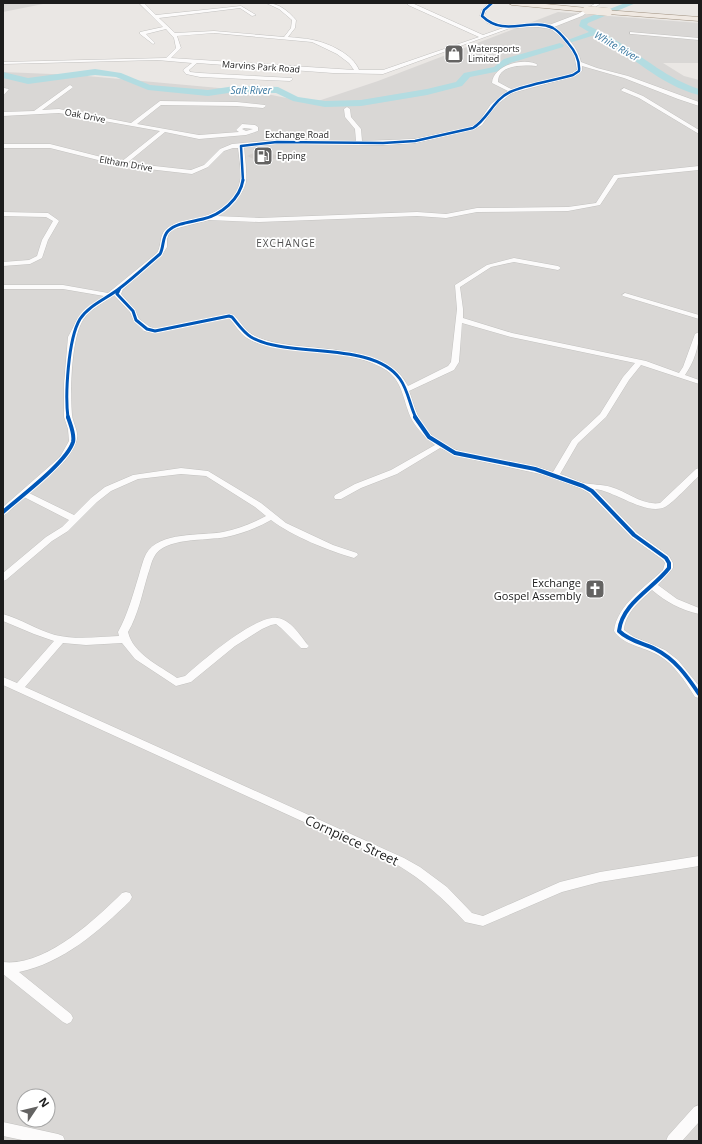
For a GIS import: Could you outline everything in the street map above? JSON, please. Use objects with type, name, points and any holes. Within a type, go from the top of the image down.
[{"type":"main road","points":[[512,3],[699,19]]},
{"type":"street","points":[[141,3],[174,35],[179,48],[168,60]]},
{"type":"street","points":[[268,3],[281,8],[294,20],[293,28],[286,37]]},
{"type":"street","points":[[492,3],[484,10],[483,17],[492,24],[511,27],[554,28],[573,48],[578,62],[590,68],[626,77],[672,96],[699,104]]},
{"type":"street","points":[[549,27],[580,15],[599,3]]},
{"type":"street","points":[[410,4],[481,36]]},
{"type":"street","points":[[155,17],[241,7],[254,15]]},
{"type":"street","name":"Marvins Park Road","points":[[3,62],[134,58],[357,72],[388,72],[481,36],[511,27]]},
{"type":"street","points":[[153,43],[142,33],[166,28]]},
{"type":"street","points":[[174,35],[214,32],[286,37],[312,41],[325,45],[351,61],[357,67],[357,72]]},
{"type":"street","points":[[632,33],[699,39]]},
{"type":"street","name":"Exchange Road","points":[[241,146],[277,142],[412,142],[473,128],[480,124],[493,105],[512,91],[576,74],[579,70],[578,62]]},
{"type":"street","points":[[195,63],[186,70],[188,73],[200,76],[290,79]]},
{"type":"street","points":[[512,91],[495,82],[494,79],[498,73],[507,67],[520,64],[536,64]]},
{"type":"street","points":[[35,112],[70,87]]},
{"type":"street","points":[[624,90],[641,97],[699,132]]},
{"type":"street","points":[[132,125],[160,103],[238,104],[263,106]]},
{"type":"street","points":[[347,109],[348,118],[358,129],[358,143]]},
{"type":"street","name":"Oak Drive","points":[[3,114],[64,112],[199,137],[239,132]]},
{"type":"street","points":[[122,164],[165,130]]},
{"type":"street","name":"Eltham Drive","points":[[3,146],[50,146],[122,164],[192,172],[206,166],[222,150],[232,146],[241,146]]},
{"type":"street","points":[[209,218],[228,204],[242,186],[241,146]]},
{"type":"street","points":[[3,512],[63,458],[73,441],[72,429],[68,416],[72,337],[80,319],[160,254],[164,248],[163,241],[165,235],[171,228],[209,218],[259,220],[417,214],[446,216],[477,210],[568,209],[598,204],[616,176],[699,168]]},
{"type":"street","points":[[3,214],[48,215],[56,220],[45,240],[40,257],[30,262],[3,264]]},
{"type":"street","points":[[407,389],[451,368],[455,362],[457,353],[460,304],[457,286],[472,278],[482,269],[514,260],[558,268]]},
{"type":"street","points":[[3,287],[63,287],[109,295]]},
{"type":"street","points":[[120,288],[117,294],[133,311],[136,320],[147,329],[160,330],[228,316],[232,317],[252,338],[268,344],[339,353],[374,362],[396,374],[407,389],[417,422],[427,434],[440,445],[470,456],[502,462],[555,476],[585,486],[608,489],[647,505],[659,507],[699,471]]},
{"type":"street","points":[[625,295],[699,317]]},
{"type":"street","points":[[458,319],[511,334],[639,363],[681,375],[699,382]]},
{"type":"street","points":[[681,375],[687,367],[699,334]]},
{"type":"street","points":[[555,476],[575,442],[603,414],[626,379],[639,363]]},
{"type":"street","points":[[338,497],[358,486],[394,472],[440,445]]},
{"type":"street","points":[[3,578],[49,539],[65,529],[94,500],[120,483],[136,477],[181,471],[208,474],[272,516],[283,525],[330,547],[354,555]]},
{"type":"street","points":[[585,486],[610,508],[634,535],[668,560],[669,568],[626,611],[620,623],[619,631],[625,636],[655,648],[667,656],[687,677],[699,694]]},
{"type":"street","points":[[24,494],[75,519]]},
{"type":"street","points":[[272,516],[262,522],[242,530],[217,536],[177,539],[155,549],[150,555],[129,622],[123,632],[125,640],[138,656],[176,682],[182,682],[188,679],[255,628],[269,621],[280,623],[304,646]]},
{"type":"street","points":[[652,586],[670,601],[686,608],[699,611]]},
{"type":"street","points":[[3,617],[60,639],[72,642],[108,639],[125,640]]},
{"type":"street","points":[[18,688],[60,639]]},
{"type":"street","name":"Cornpiece Street","points":[[3,681],[400,861],[416,870],[443,891],[469,918],[483,921],[567,885],[600,877],[699,861]]},
{"type":"street","points":[[6,968],[34,962],[55,954],[106,917],[126,897]]},
{"type":"street","points":[[6,968],[67,1018]]},
{"type":"street","points":[[673,1141],[699,1112]]},
{"type":"street","points":[[3,1129],[58,1141]]},
{"type":"shaded area","points":[[3,3],[48,3],[3,12]]},
{"type":"shaded area","points":[[558,12],[699,23],[699,63],[663,63],[684,76],[699,80],[699,1141],[3,1141],[3,72],[76,75],[252,91],[312,103],[378,81]]},
{"type":"building","name":"Epping","points":[[263,149],[279,157],[263,163],[247,156]]},
{"type":"waterway","name":"White River","points":[[632,3],[584,22],[583,26],[614,42],[650,68],[681,86],[699,92]]},
{"type":"waterway","name":"Salt River","points":[[569,41],[595,33]]},
{"type":"waterway","name":"Salt River","points":[[3,75],[28,81],[95,72],[118,75],[148,87],[208,93],[235,89],[278,90],[296,99],[325,104],[361,103],[427,92],[459,84],[467,75],[497,69],[507,61],[560,45]]},
{"type":"cycle path","points":[[3,512],[63,458],[73,441],[72,429],[68,417],[68,384],[72,337],[80,319],[88,310],[120,288],[160,254],[164,247],[164,239],[167,232],[172,228],[215,215],[231,202],[239,192],[243,181],[241,146],[277,142],[383,143],[415,141],[473,128],[480,124],[493,105],[510,92],[573,75],[579,71],[575,51],[556,30],[538,25],[518,27],[497,26],[482,16],[484,10],[492,3]]},
{"type":"cycle path","points":[[120,288],[117,294],[133,311],[136,320],[147,329],[155,331],[229,316],[232,317],[247,334],[262,342],[346,354],[378,363],[388,368],[400,378],[414,415],[422,429],[429,437],[448,450],[462,455],[522,466],[548,473],[572,481],[592,491],[634,535],[666,558],[669,563],[669,568],[666,572],[629,607],[623,616],[619,631],[626,637],[651,647],[668,657],[685,674],[699,694]]},
{"type":"place","name":"Watersports Limited","points":[[454,54]]},
{"type":"place","name":"Epping","points":[[263,156]]},
{"type":"place","name":"Exchange Gospel Assembly","points":[[595,589]]},
{"type":"district","name":"EXCHANGE","points":[[286,243]]}]
